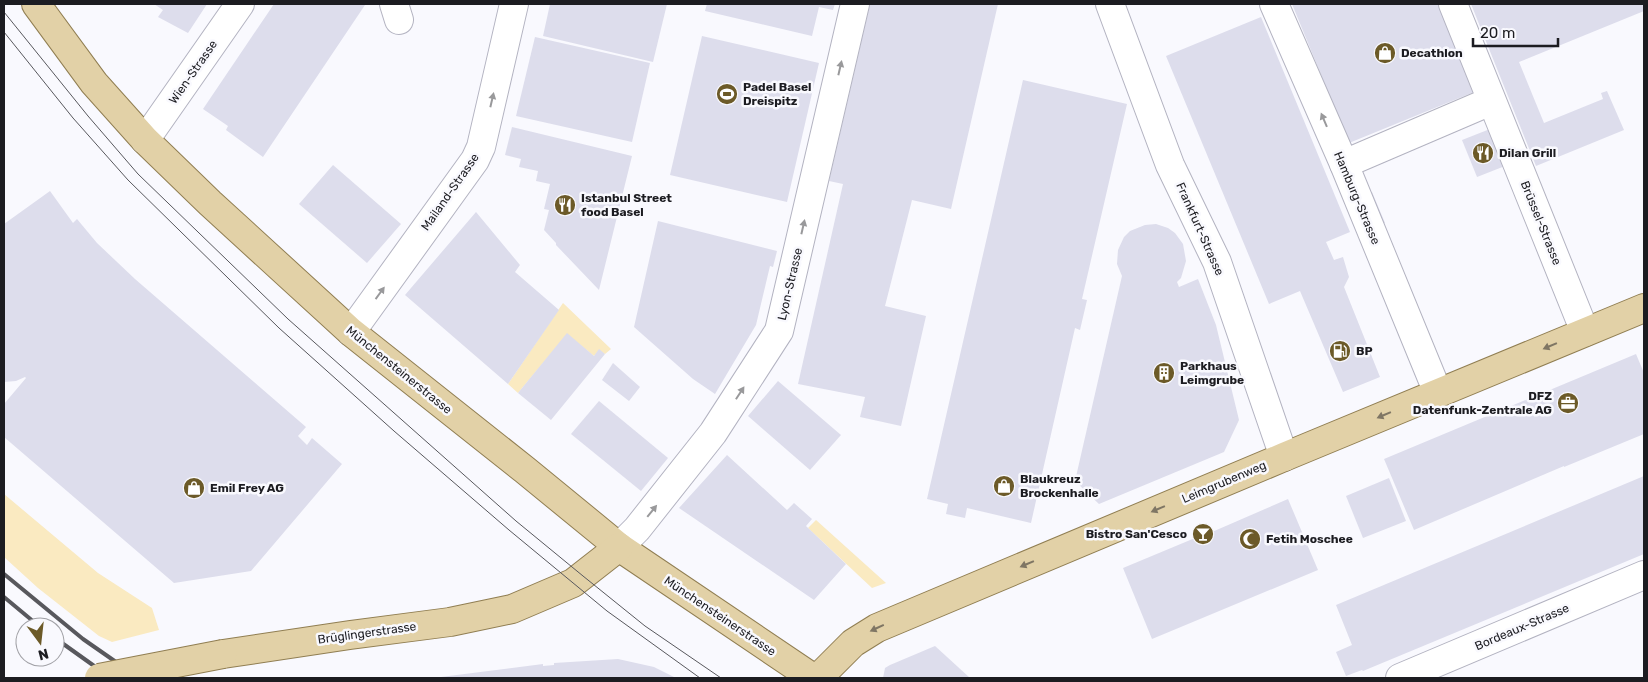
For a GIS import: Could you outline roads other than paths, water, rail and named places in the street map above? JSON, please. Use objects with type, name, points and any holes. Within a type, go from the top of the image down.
[{"type":"main road","name":"Münchensteinerstrasse","points":[[36,4],[94,83],[145,140],[210,203],[351,332],[619,547],[813,678]]},
{"type":"main road","name":"Leimgrubenweg","points":[[818,678],[853,642],[877,628],[1644,308]]},
{"type":"main road","name":"Brüglingerstrasse","points":[[99,678],[223,654],[450,622],[512,609],[573,584],[619,547]]},
{"type":"street","name":"Wien-Strasse","points":[[145,140],[240,4]]},
{"type":"street","name":"Mailand-Strasse","points":[[351,332],[475,160],[481,147],[514,4]]},
{"type":"street","name":"Lyon-Strasse","points":[[619,547],[637,530],[713,433],[780,331],[855,4]]},
{"type":"street","name":"Frankfurt-Strasse","points":[[1110,4],[1170,165],[1217,262],[1284,457]]},
{"type":"street","name":"Hamburg-Strasse","points":[[1274,4],[1344,164],[1438,393]]},
{"type":"street","name":"Brüssel-Strasse","points":[[1453,4],[1585,332]]},
{"type":"street","points":[[1344,164],[1491,101]]},
{"type":"street","name":"Bordeaux-Strasse","points":[[1400,678],[1644,575]]},
{"type":"tram line","points":[[4,12],[88,116],[138,174],[288,319],[516,521],[645,626],[721,678]]},
{"type":"tram line","points":[[4,32],[73,118],[128,180],[279,328],[394,431],[509,530],[607,611],[700,678]]},
{"type":"railway","points":[[4,574],[83,639],[139,678]]},
{"type":"railway","points":[[4,597],[28,617]]},
{"type":"railway","points":[[65,645],[111,678]]},
{"type":"place","name":"Decathlon","points":[[1385,53]]},
{"type":"place","name":"Padel Basel Dreispitz","points":[[727,94]]},
{"type":"place","name":"Dilan Grill","points":[[1483,153]]},
{"type":"place","name":"Istanbul Street food Basel","points":[[565,205]]},
{"type":"place","name":"BP","points":[[1340,351]]},
{"type":"place","name":"Parkhaus Leimgrube","points":[[1164,373]]},
{"type":"place","name":"DFZ Datenfunk-Zentrale AG","points":[[1568,403]]},
{"type":"place","name":"Blaukreuz Brockenhalle","points":[[1004,486]]},
{"type":"place","name":"Emil Frey AG","points":[[194,488]]},
{"type":"place","name":"Bistro San'Cesco","points":[[1203,534]]},
{"type":"place","name":"Fetih Moschee","points":[[1250,539]]}]
